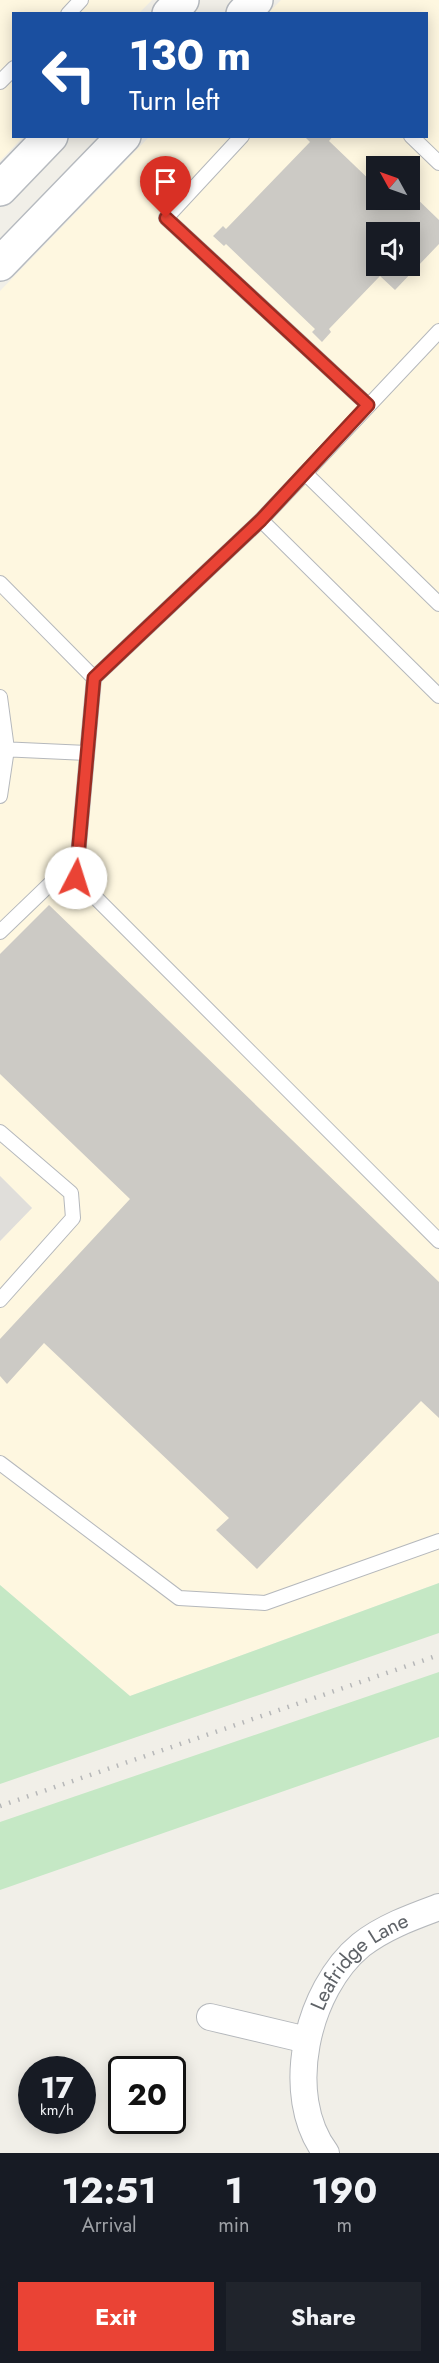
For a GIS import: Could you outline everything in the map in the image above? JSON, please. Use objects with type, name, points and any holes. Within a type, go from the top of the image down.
[{"type":"street","points":[[172,12],[183,0]]},
{"type":"street","points":[[245,12],[256,0]]},
{"type":"street","points":[[0,189],[49,138]]},
{"type":"street","points":[[0,264],[122,138]]},
{"type":"street","name":"Leafridge Lane","points":[[326,2153],[311,2126],[304,2102],[303,2074],[308,2040],[328,1985],[360,1946],[404,1921],[439,1907]]},
{"type":"street","points":[[210,2017],[308,2040]]},
{"type":"lane","points":[[70,12],[81,0]]},
{"type":"lane","points":[[0,82],[12,70]]},
{"type":"lane","points":[[240,138],[166,218],[368,405]]},
{"type":"lane","points":[[413,138],[439,163]]},
{"type":"lane","points":[[439,331],[261,520],[94,678],[76,878],[439,1241]]},
{"type":"lane","points":[[305,472],[439,604]]},
{"type":"lane","points":[[261,520],[439,696]]},
{"type":"lane","points":[[0,583],[94,678]]},
{"type":"lane","points":[[0,697],[3,749],[0,796]]},
{"type":"lane","points":[[3,749],[87,753]]},
{"type":"lane","points":[[0,932],[78,857]]},
{"type":"lane","points":[[0,1132],[71,1193],[74,1218],[0,1300]]},
{"type":"lane","points":[[0,1463],[179,1599],[265,1603],[439,1541]]},
{"type":"shaded area","points":[[0,0],[152,0],[140,12],[12,12],[12,138],[22,138],[0,161]]},
{"type":"shaded area","points":[[281,0],[439,0],[439,1583],[130,1696],[0,1585],[0,1241],[32,1208],[0,1176],[0,291],[148,138],[428,138],[428,12],[269,12]]},
{"type":"shaded area","points":[[0,1176],[32,1208],[0,1241]]},
{"type":"green space","points":[[439,1583],[439,1633],[0,1784],[0,1585],[130,1696]]},
{"type":"green space","points":[[439,1672],[439,1737],[0,1890],[0,1822]]},
{"type":"building","points":[[306,138],[331,138],[329,141],[366,176],[366,210],[420,210],[420,202],[439,220],[439,244],[420,264],[420,222],[366,222],[366,276],[380,276],[329,329],[331,332],[322,342],[312,332],[315,329],[226,244],[224,246],[213,236],[223,226],[226,229],[310,142]]},
{"type":"building","points":[[380,276],[408,276],[395,290]]},
{"type":"building","points":[[49,905],[439,1282],[439,1418],[421,1401],[257,1569],[216,1530],[229,1518],[44,1343],[7,1384],[0,1376],[0,1339],[130,1199],[0,1074],[0,954]]},
{"type":"railway","points":[[0,1806],[439,1655]]},
{"type":"route","points":[[76,878],[94,678],[261,520],[368,405],[166,218]]}]
